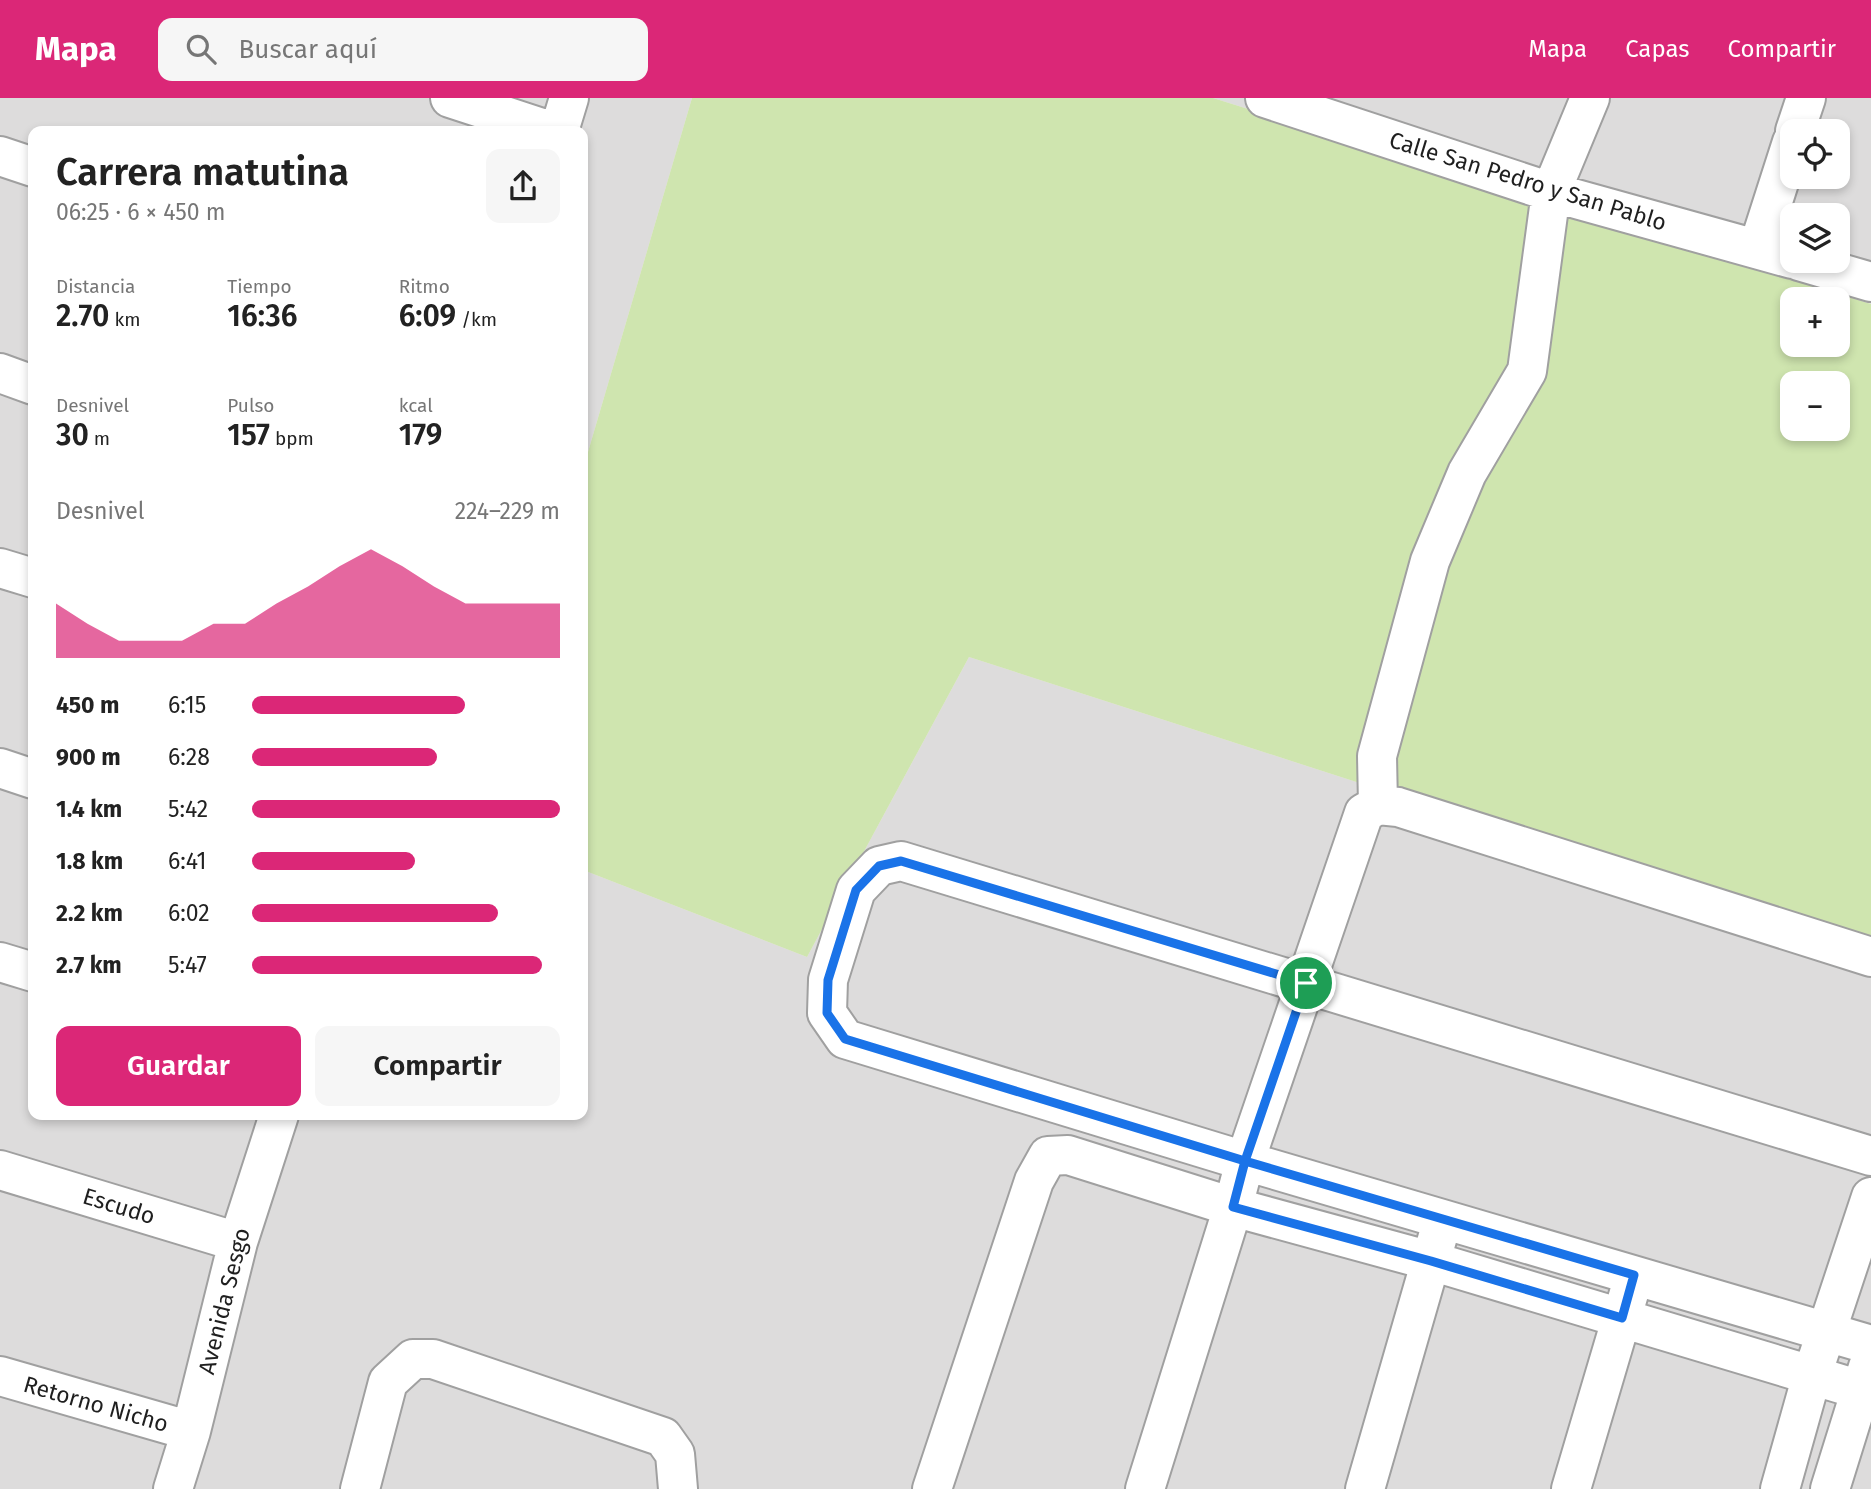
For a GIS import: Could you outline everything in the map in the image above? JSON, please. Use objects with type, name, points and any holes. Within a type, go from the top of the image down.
[{"type":"street","points":[[450,98],[536,126]]},
{"type":"street","points":[[561,126],[569,98]]},
{"type":"street","name":"Calle San Pedro y San Pablo","points":[[1265,98],[1551,192],[1775,253]]},
{"type":"street","points":[[1378,805],[1377,756],[1430,561],[1467,473],[1527,371],[1551,192],[1590,98]]},
{"type":"street","points":[[1799,119],[1806,98]]},
{"type":"street","points":[[0,156],[28,165]]},
{"type":"street","points":[[1775,253],[1785,189]]},
{"type":"street","points":[[1840,273],[1871,282]]},
{"type":"street","points":[[0,373],[28,383]]},
{"type":"street","points":[[0,768],[28,777]]},
{"type":"street","points":[[1145,1489],[1245,1161],[1364,813],[1378,805],[1398,807],[1871,957]]},
{"type":"street","points":[[1871,1156],[901,861],[879,866],[856,890],[828,980],[827,1013],[845,1039],[1245,1161],[1871,1345]]},
{"type":"street","points":[[0,962],[28,970]]},
{"type":"street","name":"Avenida Sesgo","points":[[173,1489],[191,1432],[238,1242],[277,1120]]},
{"type":"street","points":[[932,1489],[1034,1181],[1048,1156],[1068,1154],[1233,1207],[1431,1261],[1812,1375],[1868,1380],[1830,1489]]},
{"type":"street","name":"Escudo","points":[[0,1170],[238,1242]]},
{"type":"street","points":[[1780,1489],[1812,1375],[1871,1197]]},
{"type":"street","points":[[1365,1489],[1443,1218]]},
{"type":"street","points":[[1571,1489],[1634,1275]]},
{"type":"street","points":[[360,1489],[388,1382],[413,1359],[433,1359],[663,1437],[675,1454],[678,1489]]},
{"type":"street","name":"Retorno Nicho","points":[[0,1376],[191,1432]]},
{"type":"shaded area","points":[[0,98],[692,98],[588,452],[588,126],[28,126],[28,1120],[588,1120],[588,872],[807,957],[969,657],[1871,948],[1871,1489],[0,1489]]},
{"type":"shaded area","points":[[1213,98],[1871,98],[1871,304],[1850,297],[1850,287],[1817,287]]},
{"type":"green space","points":[[692,98],[1213,98],[1817,287],[1780,287],[1780,357],[1850,357],[1850,297],[1871,304],[1871,948],[969,657],[807,957],[588,872],[588,452]]},
{"type":"route","points":[[1306,983],[901,861],[879,866],[856,890],[828,980],[827,1013],[845,1039],[1245,1161],[1233,1207],[1431,1261],[1622,1318],[1634,1275],[1245,1161],[1306,983]]}]
